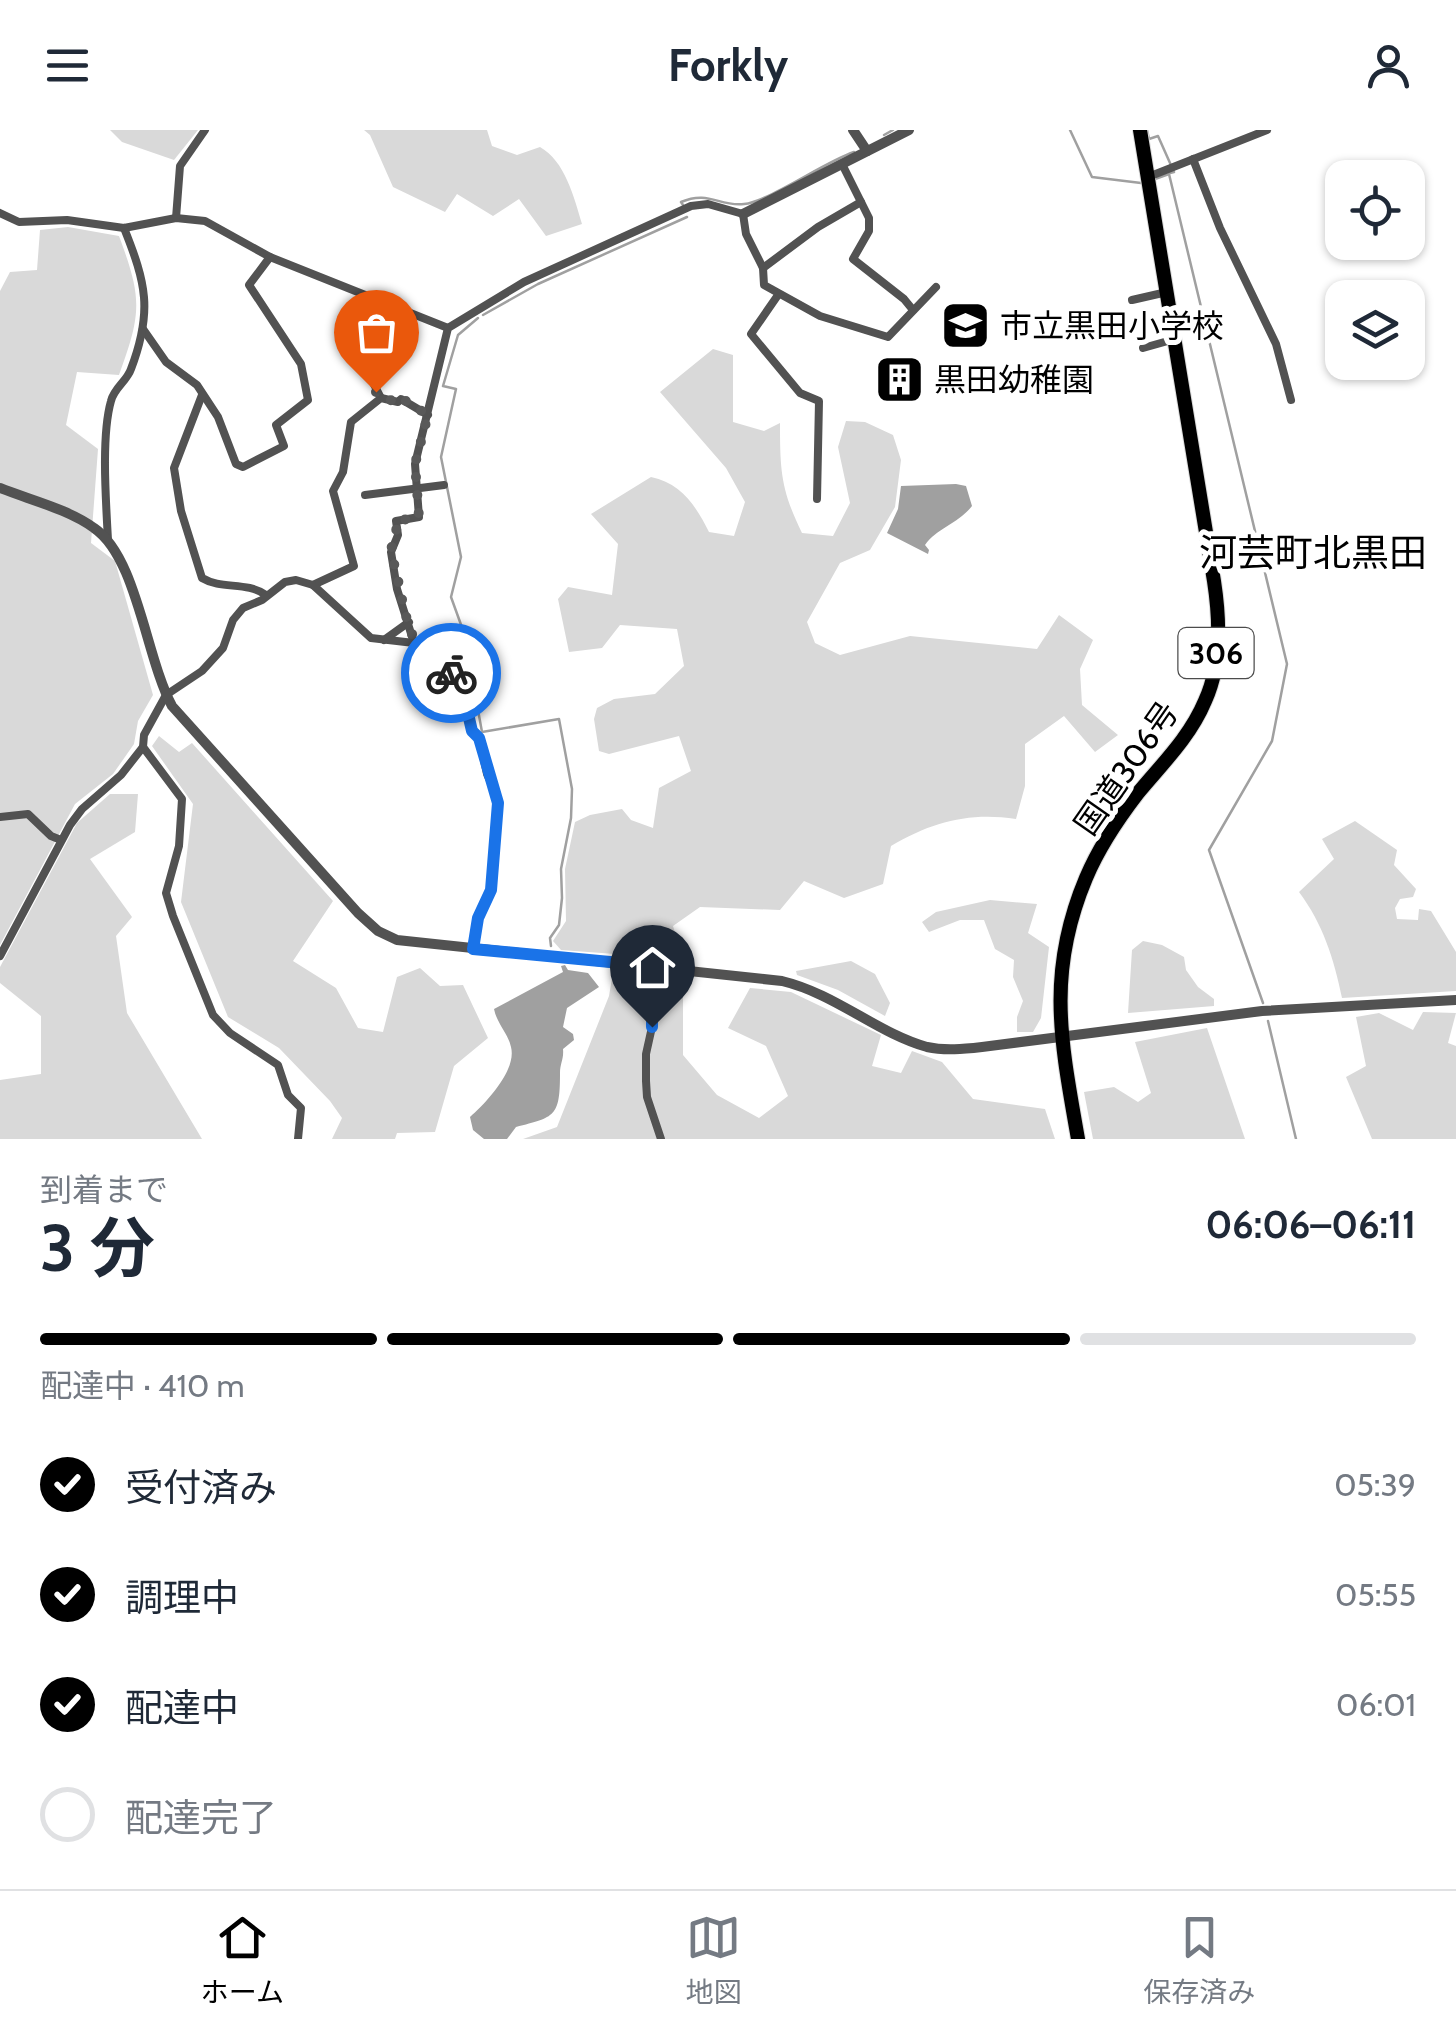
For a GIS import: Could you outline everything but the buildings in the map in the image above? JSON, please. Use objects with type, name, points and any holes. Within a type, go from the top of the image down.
[{"type":"highway","name":"国道306号","points":[[1078,1139],[1060,1037],[1066,944],[1086,877],[1116,822],[1190,729],[1205,702],[1215,671],[1218,607],[1140,130]]},
{"type":"street","points":[[176,218],[180,166],[205,130]]},
{"type":"street","points":[[854,130],[867,151]]},
{"type":"street","points":[[473,949],[478,918],[491,890],[498,798],[487,774],[479,738],[472,731],[459,675],[436,668],[414,643],[390,552],[398,535],[396,521],[419,517],[415,464],[448,328],[524,282],[690,206],[708,204],[743,214],[908,130]]},
{"type":"street","points":[[1148,177],[1267,130]]},
{"type":"street","points":[[1194,160],[1220,228],[1276,344],[1291,400]]},
{"type":"street","points":[[843,166],[870,227],[853,259],[904,298],[912,310]]},
{"type":"street","points":[[763,268],[818,227],[862,202]]},
{"type":"street","points":[[0,213],[19,222],[67,220],[124,228],[176,218],[205,221],[270,256],[448,328]]},
{"type":"street","points":[[743,214],[746,234],[763,268],[764,286],[820,316],[888,336],[936,287]]},
{"type":"street","points":[[108,540],[110,402],[130,372],[143,329],[146,288],[124,228]]},
{"type":"street","points":[[143,329],[163,359],[190,378],[218,417],[233,461],[243,467],[284,446],[276,425],[308,400],[301,364],[250,285],[270,256]]},
{"type":"street","points":[[1132,300],[1167,292]]},
{"type":"street","points":[[778,295],[751,334],[800,393],[818,400],[818,499]]},
{"type":"street","points":[[380,300],[361,335],[377,350],[367,371],[381,398],[398,402],[401,398],[428,415]]},
{"type":"street","points":[[1144,348],[1174,339]]},
{"type":"street","points":[[202,395],[174,468],[180,511],[202,578],[218,584],[250,586],[266,595]]},
{"type":"street","points":[[312,585],[354,566],[333,491],[343,472],[351,422],[381,398]]},
{"type":"street","points":[[366,494],[444,485]]},
{"type":"street","points":[[0,488],[84,522],[108,540],[126,572],[166,695],[184,720],[371,925],[396,940],[799,985],[930,1048],[982,1047],[1262,1011],[1456,1000]]},
{"type":"street","points":[[0,956],[77,814],[121,775],[143,747],[144,735],[166,695],[202,671],[223,648],[239,611],[290,580],[312,585],[370,638],[414,643]]},
{"type":"street","points":[[384,640],[409,622]]},
{"type":"street","points":[[143,747],[182,799],[179,846],[166,893],[173,916],[213,1015],[230,1033],[281,1069],[288,1094],[302,1108],[298,1139]]},
{"type":"street","points":[[0,816],[28,814],[51,836],[61,840]]},
{"type":"street","points":[[652,966],[652,1027],[646,1081],[647,1098],[661,1139]]},
{"type":"shaded area","points":[[110,130],[198,130],[174,160],[122,142]]},
{"type":"shaded area","points":[[364,130],[487,130],[492,146],[517,155],[540,147],[562,170],[582,224],[546,236],[519,199],[493,216],[457,194],[445,212],[393,187],[370,135]]},
{"type":"shaded area","points":[[68,227],[119,236],[135,291],[135,320],[119,375],[77,372],[66,425],[98,449],[91,543],[115,561],[153,695],[138,721],[134,744],[113,774],[75,804],[0,945],[0,291],[10,272],[37,270],[40,230]]},
{"type":"shaded area","points":[[713,349],[733,355],[733,422],[764,431],[780,423],[783,480],[802,533],[833,536],[850,503],[838,447],[846,421],[865,422],[893,435],[901,460],[895,507],[870,550],[840,563],[807,622],[815,643],[840,655],[910,636],[1037,649],[1059,615],[1093,640],[1080,669],[1082,705],[1118,735],[1095,752],[1064,716],[1025,744],[1025,786],[1016,819],[967,818],[936,825],[906,838],[891,846],[883,884],[844,898],[804,881],[780,910],[700,907],[673,926],[683,959],[561,950],[553,941],[566,921],[565,869],[575,822],[622,809],[631,820],[653,828],[659,788],[691,771],[679,736],[609,754],[599,751],[594,719],[597,708],[614,699],[655,694],[684,666],[677,629],[620,625],[602,648],[569,652],[558,599],[568,587],[612,595],[618,544],[591,514],[651,477],[671,484],[686,497],[709,532],[734,536],[745,502],[726,468],[660,392]]},
{"type":"shaded area","points":[[901,486],[966,486],[972,506],[930,539],[925,545],[928,554],[887,533],[898,509]]},
{"type":"shaded area","points":[[159,736],[179,752],[192,743],[333,901],[293,961],[336,988],[358,1028],[383,1032],[397,977],[420,968],[440,986],[463,985],[488,1038],[454,1066],[435,1132],[397,1133],[395,1139],[332,1139],[342,1118],[330,1101],[279,1048],[228,1017],[181,902],[193,804],[152,746]]},
{"type":"shaded area","points":[[110,794],[138,794],[135,832],[90,859],[132,917],[116,936],[127,1013],[202,1139],[0,1139],[0,1080],[41,1074],[41,1016],[0,983],[0,967],[77,823]]},
{"type":"shaded area","points":[[1355,821],[1397,850],[1394,865],[1416,889],[1413,897],[1400,899],[1395,908],[1397,919],[1418,920],[1419,909],[1431,911],[1456,952],[1456,991],[1342,998],[1327,942],[1299,892],[1334,859],[1322,839]]},
{"type":"shaded area","points":[[990,900],[1037,904],[1028,933],[1049,947],[1041,1018],[1033,1032],[1017,1032],[1023,1001],[1013,977],[1014,960],[995,949],[984,920],[960,920],[929,932],[922,922],[936,912]]},
{"type":"shaded area","points":[[1143,941],[1162,945],[1184,957],[1186,970],[1198,987],[1214,999],[1214,1006],[1128,1013],[1132,950]]},
{"type":"shaded area","points":[[851,961],[875,974],[890,1003],[885,1016],[838,990],[797,975],[796,971]]},
{"type":"shaded area","points":[[561,966],[568,970],[588,973],[599,987],[567,1008],[563,1027],[573,1034],[574,1040],[563,1049],[556,1107],[539,1121],[516,1127],[507,1139],[484,1139],[473,1130],[470,1117],[499,1085],[512,1056],[510,1042],[494,1009],[563,972]]},
{"type":"shaded area","points":[[613,972],[683,982],[683,1055],[717,1095],[759,1118],[788,1096],[766,1046],[728,1028],[750,988],[791,992],[881,1035],[872,1066],[901,1073],[912,1051],[942,1062],[973,1099],[1045,1109],[1055,1139],[523,1139],[557,1127],[609,996]]},
{"type":"shaded area","points":[[1423,1012],[1456,1013],[1448,1043],[1456,1046],[1456,1139],[1372,1139],[1346,1077],[1366,1066],[1356,1017],[1379,1013],[1413,1030]]},
{"type":"shaded area","points":[[1207,1028],[1245,1139],[1093,1139],[1084,1092],[1114,1087],[1138,1102],[1151,1093],[1135,1042]]},
{"type":"waterway","points":[[884,135],[893,130]]},
{"type":"waterway","points":[[1070,130],[1092,177],[1141,183]]},
{"type":"waterway","points":[[1147,130],[1149,139],[1158,136],[1174,172],[1170,173]]},
{"type":"waterway","points":[[683,205],[681,202],[699,198],[735,204],[755,201],[854,152]]},
{"type":"waterway","points":[[1155,179],[1169,174],[1287,664],[1272,741],[1209,850],[1263,1003]]},
{"type":"waterway","points":[[483,315],[538,284],[687,217]]},
{"type":"waterway","points":[[478,318],[458,335],[443,386],[456,389],[441,457],[461,557],[451,597],[464,633],[482,732],[559,719],[572,789],[571,818],[561,869],[559,925],[550,938],[551,946]]},
{"type":"waterway","points":[[1268,1021],[1296,1139]]},
{"type":"way so far","points":[[376,392],[381,398],[398,402],[401,398],[428,415],[415,464],[419,517],[396,521],[398,535],[390,552],[414,643],[434,666],[451,673]]},
{"type":"place","name":"市立黒田小学校","points":[[965,325]]},
{"type":"place","name":"黒田幼稚園","points":[[899,379]]},
{"type":"district","name":"河芸町北黒田","points":[[1313,552]]},
{"type":"route","points":[[451,673],[459,675],[472,731],[479,738],[487,774],[498,798],[491,890],[478,918],[473,949],[652,966],[652,1027]]}]
